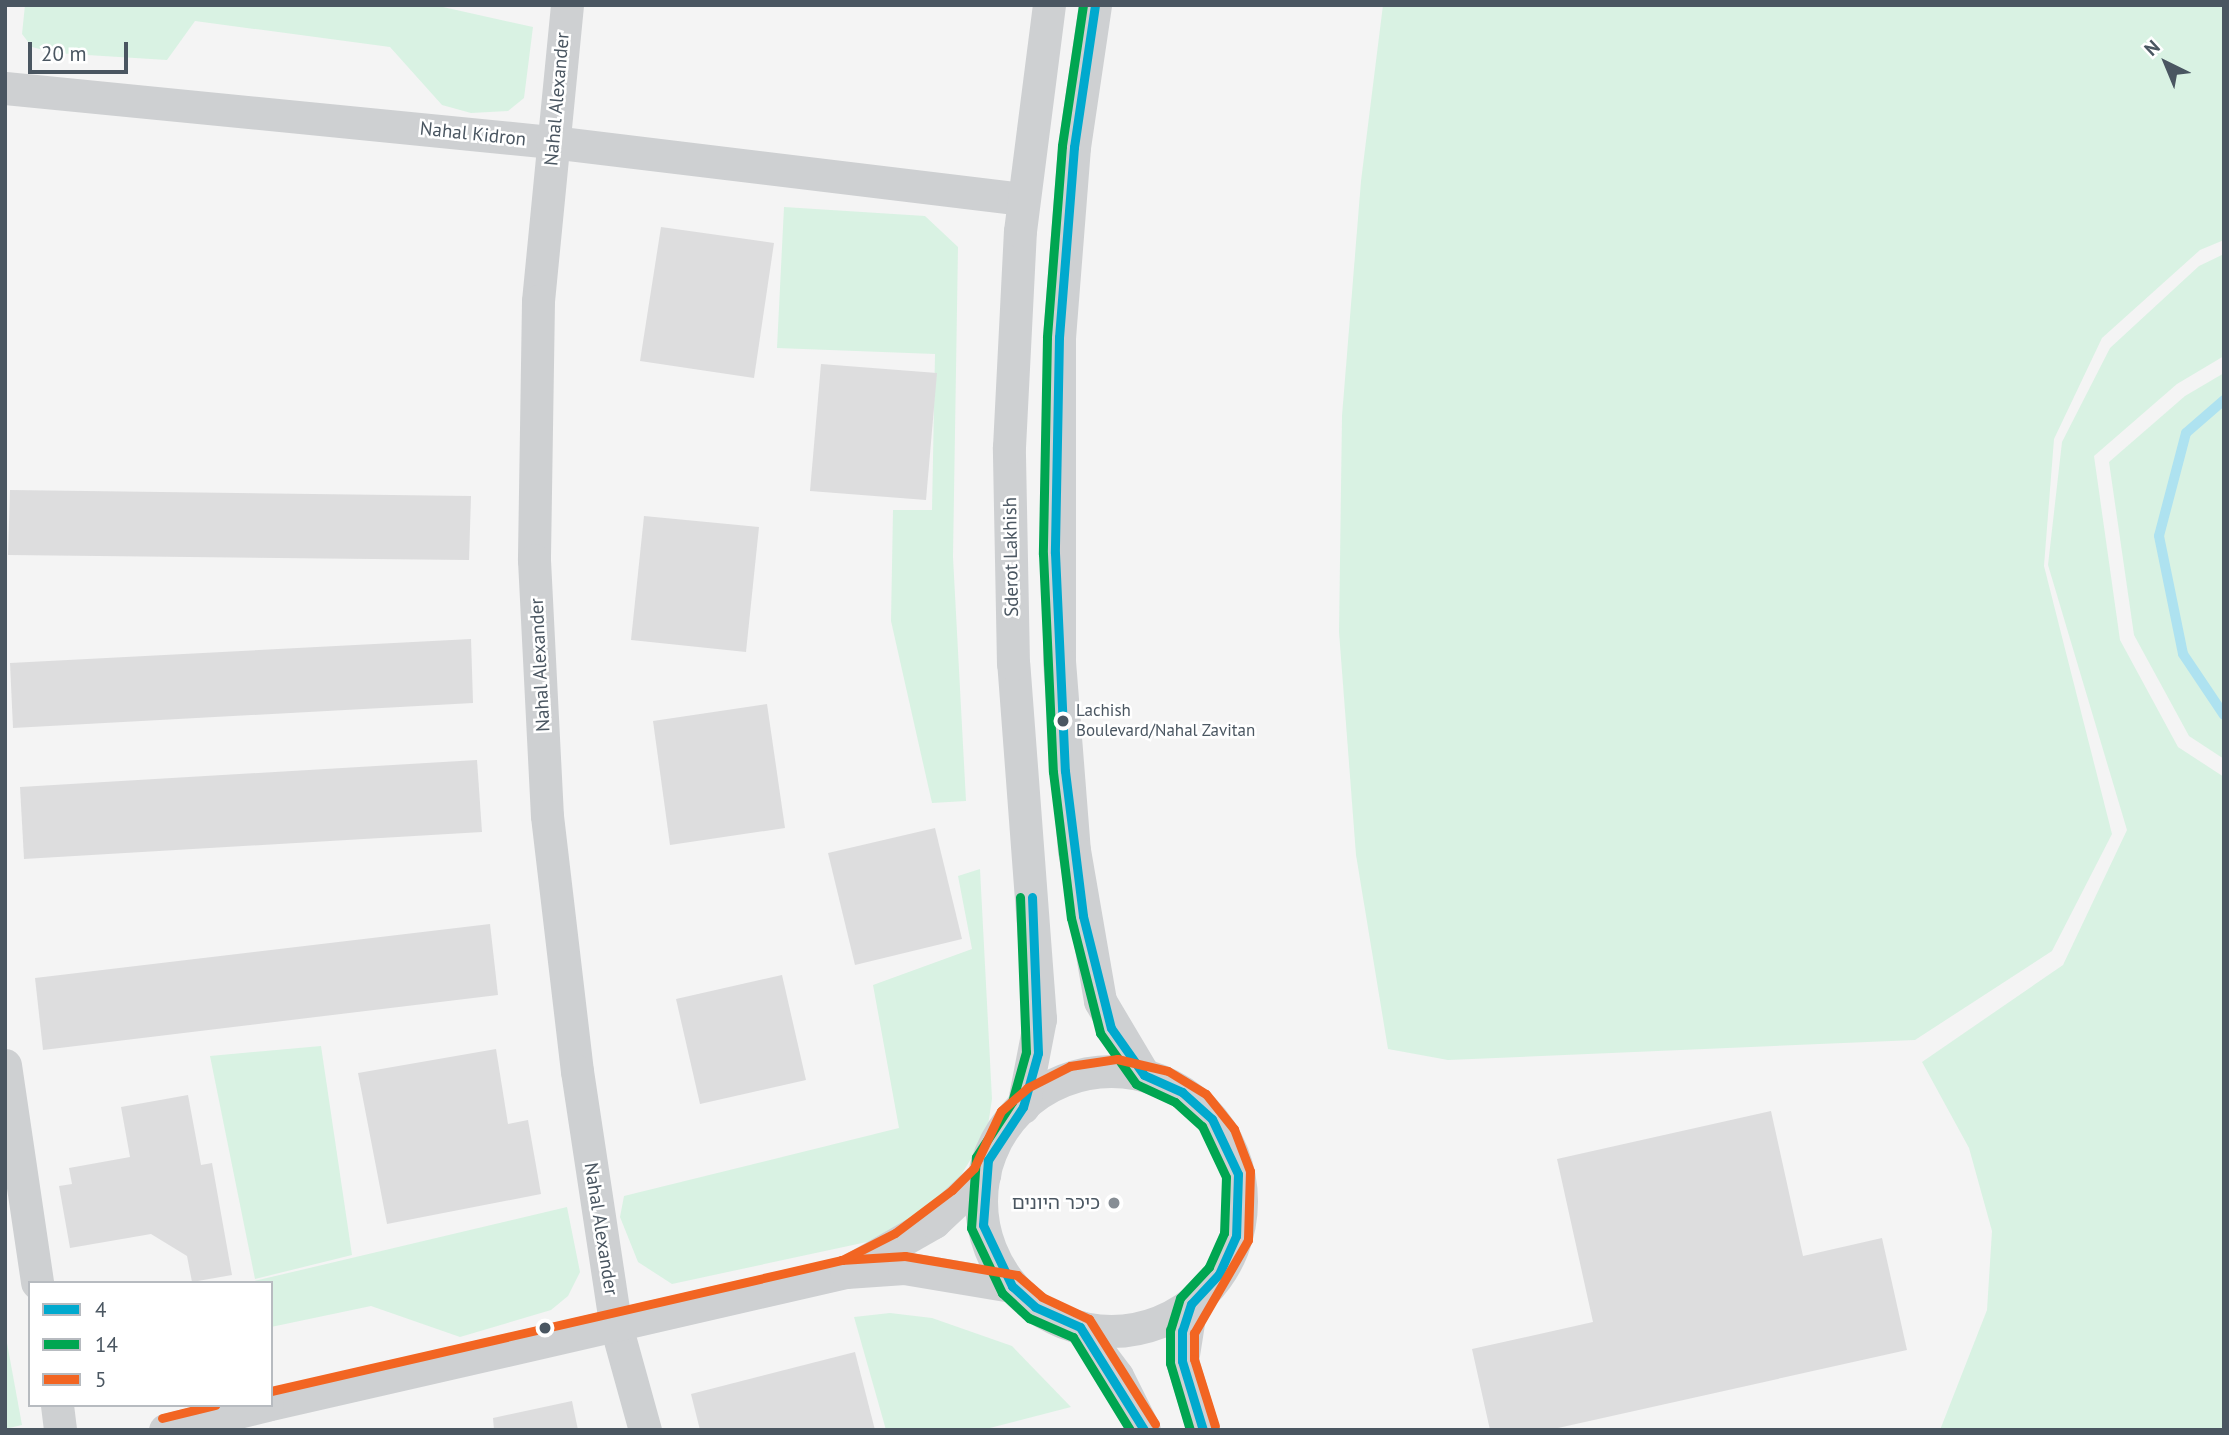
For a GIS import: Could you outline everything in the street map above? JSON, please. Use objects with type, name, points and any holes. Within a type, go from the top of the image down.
[{"type":"street","name":"Nahal Alexander","points":[[567,5],[538,301],[534,560],[547,816],[615,1322],[645,1430]]},
{"type":"street","name":"Sderot Lakhish","points":[[1023,1107],[1040,1020],[1009,554],[1023,199],[1049,5]]},
{"type":"street","points":[[1095,5],[1074,147],[1059,337],[1059,661],[1076,863],[1100,1002],[1144,1075],[1205,1112],[1224,1136],[1238,1174],[1240,1216],[1229,1256],[1191,1304],[1130,1330],[1080,1327],[1035,1307],[1012,1286],[984,1225],[984,1175],[1002,1132],[1023,1107],[1052,1086],[1087,1074],[1144,1075]]},
{"type":"street","name":"Nahal Kidron","points":[[5,88],[552,142],[1023,199]]},
{"type":"street","points":[[5,1065],[37,1281]]},
{"type":"street","points":[[846,1272],[934,1222],[984,1175]]},
{"type":"street","points":[[273,1404],[615,1322],[846,1272],[904,1268],[1012,1286]]},
{"type":"street","points":[[1191,1304],[1182,1361],[1203,1430]]},
{"type":"street","points":[[1080,1327],[1117,1376],[1144,1430]]},
{"type":"street","points":[[57,1407],[60,1430]]},
{"type":"street","points":[[164,1430],[261,1407]]},
{"type":"green space","points":[[25,5],[434,5],[533,27],[524,98],[508,111],[471,113],[442,105],[390,47],[195,21],[167,60],[55,53],[32,47],[22,34]]},
{"type":"green space","points":[[1383,5],[2224,5],[2224,240],[2200,250],[2102,338],[2054,439],[2044,566],[2112,834],[2052,951],[1915,1040],[1448,1060],[1388,1049],[1356,855],[1339,632],[1342,416],[1361,181]]},
{"type":"green space","points":[[784,207],[925,216],[958,247],[953,557],[966,801],[932,803],[891,621],[893,510],[932,510],[935,354],[777,348]]},
{"type":"green space","points":[[2224,254],[2224,356],[2177,384],[2094,456],[2120,640],[2178,747],[2224,777],[2224,1430],[1940,1430],[1987,1310],[1992,1231],[1969,1148],[1922,1062],[2063,965],[2127,830],[2048,565],[2062,442],[2110,348],[2199,266]]},
{"type":"green space","points":[[2224,373],[2224,759],[2189,736],[2134,635],[2109,462],[2185,396]]},
{"type":"green space","points":[[980,869],[992,1099],[987,1132],[957,1182],[911,1222],[867,1242],[672,1284],[638,1262],[620,1217],[624,1196],[899,1128],[873,985],[972,949],[958,876]]},
{"type":"green space","points":[[321,1046],[352,1255],[255,1279],[210,1056]]},
{"type":"green space","points":[[567,1207],[580,1272],[568,1296],[551,1310],[460,1337],[371,1306],[273,1327],[273,1281],[254,1281]]},
{"type":"green space","points":[[890,1313],[932,1318],[1012,1346],[1071,1407],[982,1430],[886,1430],[854,1317]]},
{"type":"green space","points":[[5,1332],[22,1425],[5,1429]]},
{"type":"building","points":[[661,227],[774,243],[754,378],[640,361]]},
{"type":"building","points":[[821,364],[937,373],[926,500],[810,491]]},
{"type":"building","points":[[10,490],[471,496],[469,560],[8,555]]},
{"type":"building","points":[[644,516],[759,527],[746,652],[631,640]]},
{"type":"building","points":[[471,639],[473,703],[13,728],[10,663]]},
{"type":"building","points":[[767,704],[785,828],[670,845],[653,721]]},
{"type":"building","points":[[477,760],[482,832],[24,859],[20,787]]},
{"type":"building","points":[[935,828],[962,939],[855,965],[828,853]]},
{"type":"building","points":[[490,924],[498,995],[43,1050],[35,978]]},
{"type":"building","points":[[782,975],[806,1080],[700,1104],[676,999]]},
{"type":"building","points":[[496,1049],[508,1124],[528,1120],[541,1194],[387,1224],[358,1073]]},
{"type":"building","points":[[188,1095],[201,1165],[212,1163],[232,1275],[192,1281],[187,1256],[151,1234],[70,1248],[59,1186],[72,1184],[69,1168],[130,1157],[121,1107]]},
{"type":"building","points":[[1771,1111],[1803,1256],[1882,1238],[1907,1350],[1549,1430],[1490,1430],[1472,1349],[1593,1322],[1557,1159]]},
{"type":"building","points":[[855,1352],[875,1430],[700,1430],[691,1394]]},
{"type":"building","points":[[572,1401],[578,1430],[494,1430],[493,1418]]},
{"type":"waterway","points":[[2224,400],[2186,433],[2159,536],[2183,654],[2224,715]]},
{"type":"transit line","name":"14","points":[[1083,5],[1062,146],[1047,337],[1043,554],[1053,772],[1071,918],[1100,1033],[1136,1084],[1175,1102],[1202,1126],[1226,1177],[1224,1233],[1209,1267],[1180,1298],[1170,1330],[1170,1363],[1190,1430]]},
{"type":"transit line","name":"4","points":[[1095,5],[1074,147],[1059,337],[1055,553],[1065,771],[1083,916],[1111,1028],[1144,1075],[1182,1092],[1212,1119],[1238,1174],[1236,1236],[1219,1274],[1191,1304],[1182,1331],[1182,1361],[1203,1430]]},
{"type":"transit line","name":"14","points":[[1020,897],[1026,1052],[1012,1102],[976,1157],[971,1228],[1002,1293],[1029,1318],[1073,1337],[1130,1430]]},
{"type":"transit line","name":"4","points":[[1032,897],[1038,1053],[1023,1107],[988,1160],[983,1225],[1012,1286],[1035,1307],[1080,1327],[1144,1430]]},
{"type":"transit line","name":"5","points":[[273,1391],[842,1260],[895,1233],[952,1190],[974,1168],[1001,1111],[1027,1088],[1070,1066],[1117,1059],[1168,1071],[1206,1094],[1234,1129],[1250,1171],[1248,1240],[1194,1333],[1194,1359],[1215,1426]]},
{"type":"transit line","name":"5","points":[[841,1260],[905,1256],[1017,1275],[1042,1297],[1089,1319],[1155,1424]]},
{"type":"transit line","name":"5","points":[[162,1418],[207,1407]]},
{"type":"place","name":"Lachish Boulevard/Nahal Zavitan","points":[[1063,721]]},
{"type":"place","name":"כיכר היונים","points":[[1114,1203]]}]
